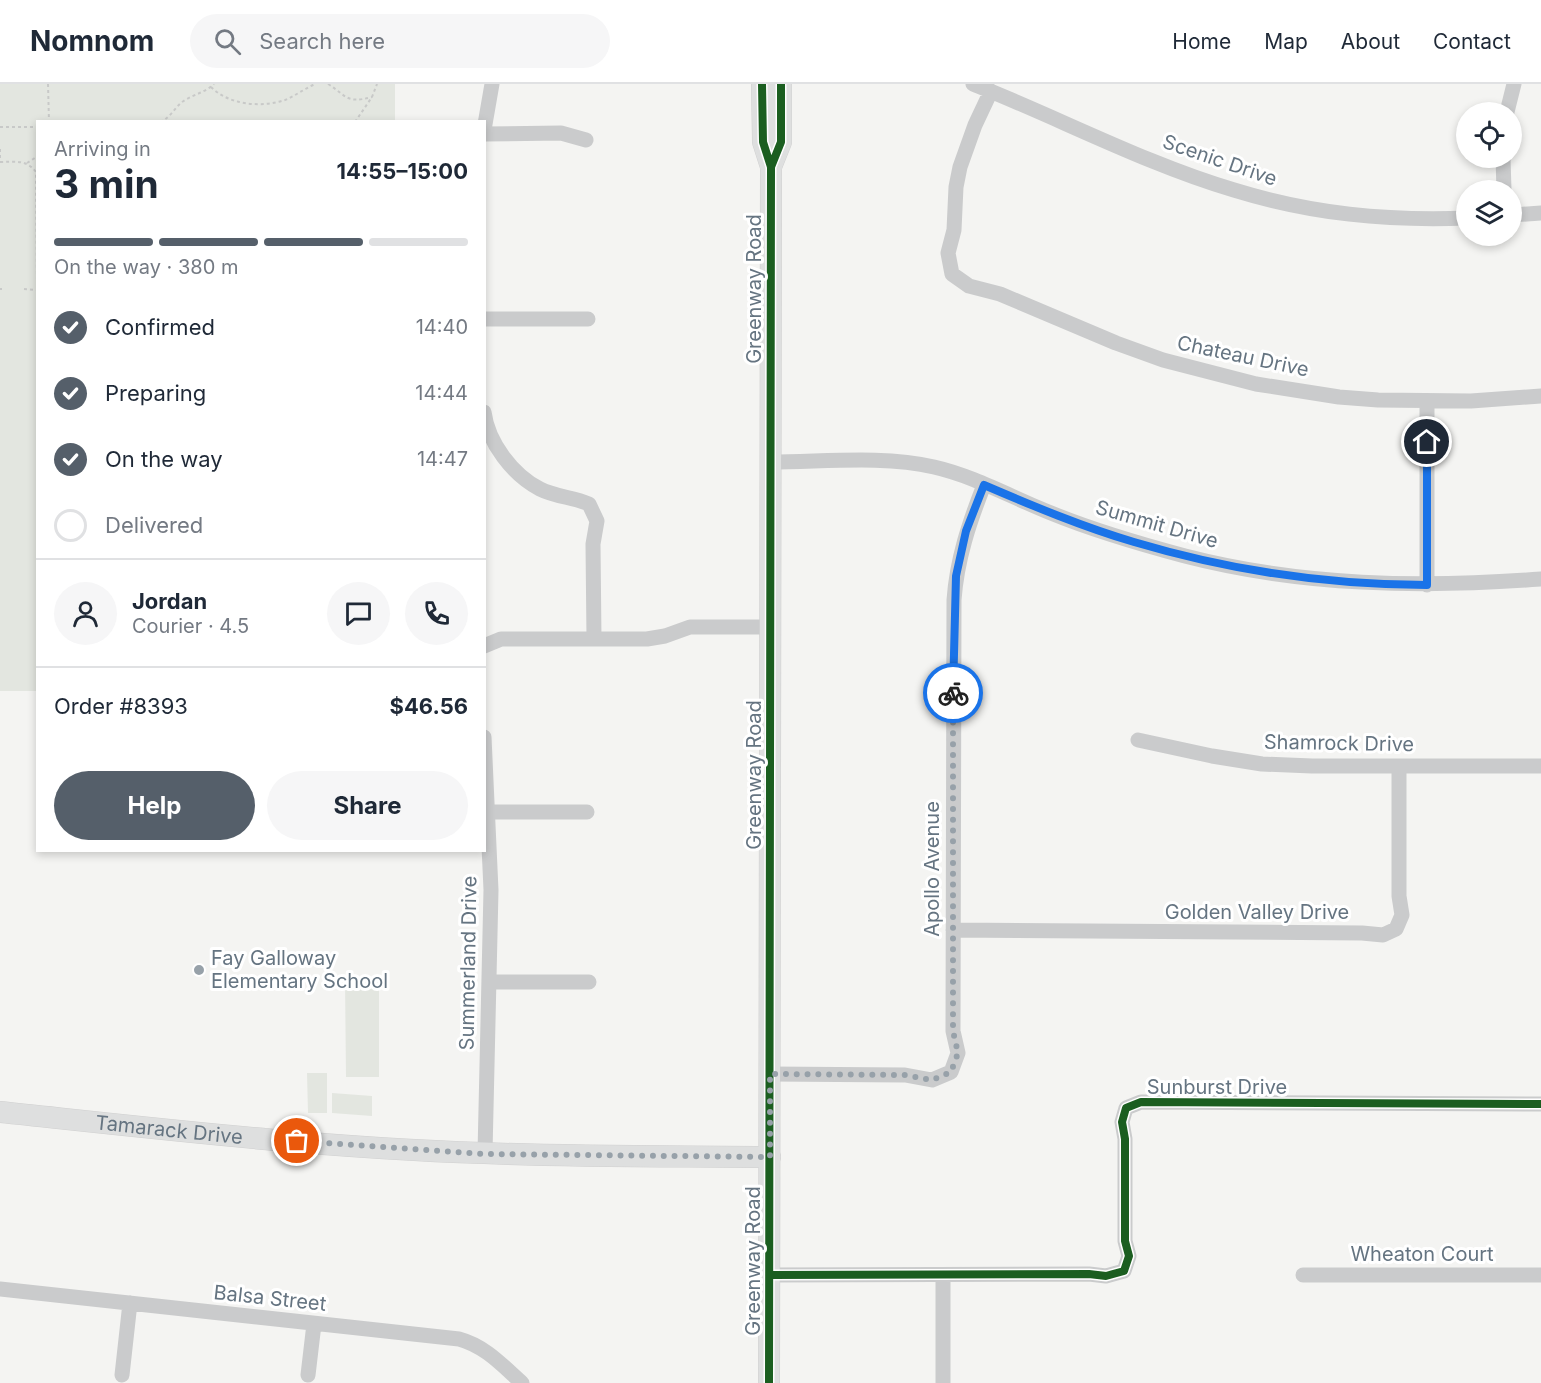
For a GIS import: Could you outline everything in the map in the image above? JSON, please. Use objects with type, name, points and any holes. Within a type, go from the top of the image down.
[{"type":"street","points":[[486,120],[492,84]]},
{"type":"street","name":"Greenway Road","points":[[762,84],[763,142],[771,167],[769,1383]]},
{"type":"street","name":"Greenway Road","points":[[771,167],[781,142],[781,84]]},
{"type":"street","name":"Scenic Drive","points":[[973,84],[1186,174],[1234,190],[1321,211],[1359,216],[1397,219],[1456,218]]},
{"type":"street","points":[[1510,102],[1514,84]]},
{"type":"street","name":"Chateau Drive","points":[[991,91],[975,125],[960,167],[956,187],[954,230],[948,253],[952,274],[969,286],[1000,294],[1116,343],[1163,360],[1256,384],[1339,397],[1427,401],[1541,396]]},
{"type":"street","points":[[486,132],[561,133],[586,140]]},
{"type":"street","points":[[1522,214],[1541,213]]},
{"type":"street","points":[[486,319],[588,319]]},
{"type":"street","points":[[1427,401],[1427,585]]},
{"type":"street","points":[[486,418],[494,440],[511,466],[539,488],[589,504],[597,521],[593,544],[594,639]]},
{"type":"street","name":"Summit Drive","points":[[771,462],[908,462],[934,466],[1098,530],[1188,557],[1293,576],[1368,583],[1427,585],[1541,579]]},
{"type":"street","name":"Apollo Avenue","points":[[770,1074],[905,1075],[932,1080],[951,1072],[958,1053],[953,1031],[954,600],[966,531],[984,485]]},
{"type":"street","points":[[486,644],[501,639],[647,639],[700,626],[771,627]]},
{"type":"street","name":"Shamrock Drive","points":[[1138,740],[1262,764],[1399,767],[1541,766]]},
{"type":"street","name":"Golden Valley Drive","points":[[953,930],[1383,935],[1396,929],[1402,915],[1399,896],[1399,767]]},
{"type":"street","name":"Summerland Drive","points":[[485,1154],[491,890],[486,774]]},
{"type":"street","points":[[488,812],[587,812]]},
{"type":"street","points":[[489,982],[589,982]]},
{"type":"street","name":"Sunburst Drive","points":[[770,1275],[1106,1276],[1124,1271],[1129,1256],[1125,1241],[1125,1139],[1122,1122],[1126,1108],[1141,1102],[1541,1104]]},
{"type":"street","name":"Tamarack Drive","points":[[0,1112],[225,1136],[485,1154],[770,1157]]},
{"type":"street","points":[[943,1275],[943,1383]]},
{"type":"street","name":"Wheaton Court","points":[[1303,1275],[1541,1275]]},
{"type":"street","name":"Balsa Street","points":[[0,1289],[459,1339],[472,1342],[487,1352],[522,1383]]},
{"type":"street","points":[[122,1375],[130,1303]]},
{"type":"street","points":[[308,1375],[314,1324]]},
{"type":"path","points":[[48,84],[49,120]]},
{"type":"path","points":[[163,120],[172,115],[184,100],[214,84]]},
{"type":"path","points":[[211,87],[218,94],[237,101],[258,104],[285,100],[315,84]]},
{"type":"path","points":[[328,84],[347,99],[372,97]]},
{"type":"path","points":[[357,120],[372,97],[377,84]]},
{"type":"path","points":[[0,127],[36,127]]},
{"type":"path","points":[[0,149],[0,162],[27,163],[36,157]]},
{"type":"path","points":[[27,163],[36,170]]},
{"type":"path","points":[[24,289],[36,290]]},
{"type":"path","points":[[34,389],[36,323]]},
{"type":"shaded area","points":[[0,84],[395,84],[395,120],[36,120],[36,691],[0,691]]},
{"type":"shaded area","points":[[345,980],[379,980],[379,1077],[346,1077]]},
{"type":"shaded area","points":[[307,1073],[327,1073],[327,1113],[308,1113]]},
{"type":"shaded area","points":[[332,1093],[372,1096],[372,1116],[332,1113]]},
{"type":"cycle path","points":[[762,84],[763,142],[771,167],[769,1383]]},
{"type":"cycle path","points":[[771,167],[781,142],[781,84]]},
{"type":"cycle path","points":[[770,1275],[1089,1274],[1106,1276],[1124,1271],[1129,1256],[1125,1241],[1125,1139],[1122,1122],[1126,1108],[1141,1102],[1541,1104]]},
{"type":"way so far","points":[[297,1141],[485,1154],[770,1157],[770,1074],[905,1075],[932,1080],[951,1072],[958,1053],[953,1031],[953,693]]},
{"type":"place","name":"Fay Galloway Elementary School","points":[[199,970]]},
{"type":"route","points":[[953,693],[956,576],[966,531],[984,485],[1098,530],[1188,557],[1258,571],[1335,581],[1427,585],[1427,442]]}]
